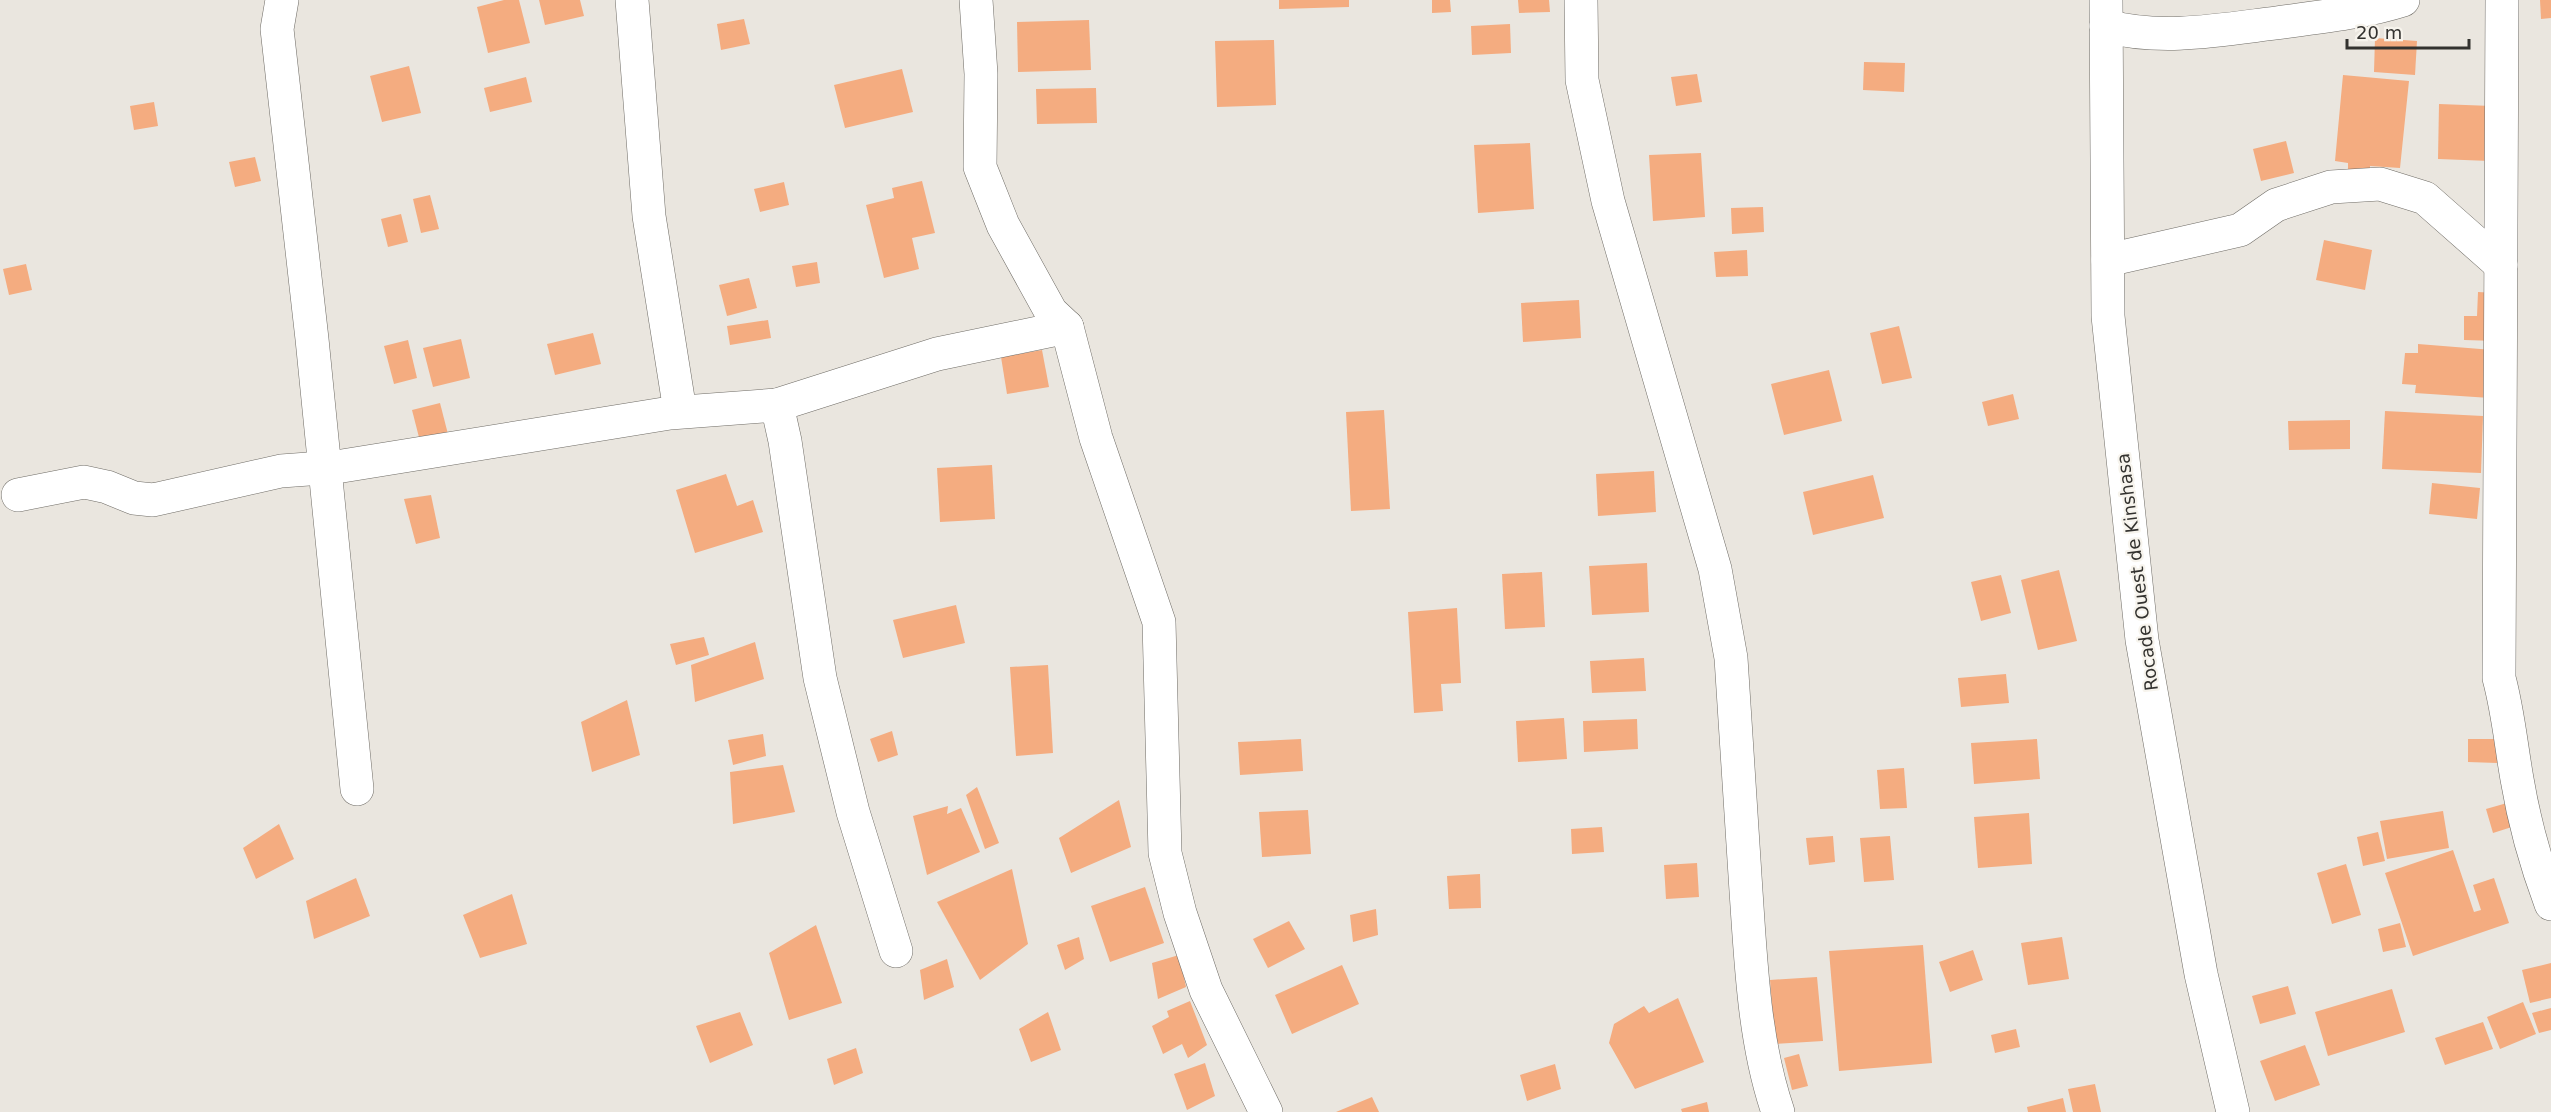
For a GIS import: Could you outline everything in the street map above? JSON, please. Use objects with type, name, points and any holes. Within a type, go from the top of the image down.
[{"type":"street","points":[[282,0],[277,29],[357,789]]},
{"type":"street","points":[[632,0],[649,216],[680,411]]},
{"type":"street","points":[[976,0],[981,74],[980,167],[1003,225],[1051,312],[1067,327],[1096,438],[1159,622],[1165,853],[1177,903],[1206,990],[1266,1112]]},
{"type":"street","points":[[1581,0],[1582,80],[1608,201],[1715,569],[1724,609],[1731,658],[1751,964],[1763,1052],[1778,1112]]},
{"type":"street","points":[[2106,13],[2130,32],[2163,34],[2220,30],[2310,18],[2383,6],[2403,0]]},
{"type":"street","points":[[2502,0],[2499,678],[2517,781],[2540,876],[2551,904]]},
{"type":"street","name":"Rocade Ouest de Kinshasa","points":[[2106,13],[2108,316],[2142,640],[2201,974],[2233,1112]]},
{"type":"street","points":[[2108,260],[2240,230],[2276,205],[2331,187],[2380,184],[2425,198],[2501,265]]},
{"type":"street","points":[[18,495],[84,482],[107,487],[134,498],[153,500],[281,471],[324,468],[680,411],[777,405],[937,354],[1067,327]]},
{"type":"street","points":[[777,405],[785,441],[820,678],[853,812],[896,951]]},
{"type":"building","points":[[504,0],[519,0],[530,43],[488,53],[477,7]]},
{"type":"building","points":[[539,0],[580,0],[584,16],[545,25]]},
{"type":"building","points":[[1279,0],[1349,0],[1349,7],[1279,9]]},
{"type":"building","points":[[1432,0],[1450,0],[1451,12],[1432,13]]},
{"type":"building","points":[[1518,0],[1549,0],[1550,12],[1519,13]]},
{"type":"building","points":[[2540,0],[2551,0],[2551,18],[2541,19]]},
{"type":"building","points":[[744,19],[750,44],[721,50],[717,24]]},
{"type":"building","points":[[1089,20],[1091,70],[1018,72],[1017,22]]},
{"type":"building","points":[[1510,24],[1511,53],[1472,55],[1471,26]]},
{"type":"building","points":[[2375,38],[2417,41],[2415,75],[2374,72]]},
{"type":"building","points":[[1274,40],[1276,105],[1217,107],[1215,41]]},
{"type":"building","points":[[1864,62],[1905,63],[1904,92],[1863,90]]},
{"type":"building","points":[[409,66],[421,113],[382,122],[370,76]]},
{"type":"building","points":[[902,69],[913,112],[845,128],[834,85]]},
{"type":"building","points":[[1697,74],[1702,102],[1676,106],[1671,77]]},
{"type":"building","points":[[2343,75],[2409,81],[2400,168],[2370,166],[2370,173],[2348,171],[2348,163],[2335,161]]},
{"type":"building","points":[[526,77],[532,102],[490,112],[484,88]]},
{"type":"building","points":[[1096,88],[1097,123],[1037,124],[1036,89]]},
{"type":"building","points":[[154,102],[158,126],[134,130],[130,106]]},
{"type":"building","points":[[2439,104],[2492,106],[2490,161],[2438,159]]},
{"type":"building","points":[[2286,141],[2294,173],[2261,181],[2253,149]]},
{"type":"building","points":[[1530,143],[1534,209],[1478,213],[1474,145]]},
{"type":"building","points":[[1701,153],[1705,217],[1653,221],[1649,155]]},
{"type":"building","points":[[255,157],[261,181],[235,187],[229,162]]},
{"type":"building","points":[[922,181],[935,233],[912,238],[919,269],[884,278],[866,205],[894,198],[892,188]]},
{"type":"building","points":[[784,182],[789,205],[760,212],[754,189]]},
{"type":"building","points":[[430,195],[439,229],[421,233],[413,199]]},
{"type":"building","points":[[1763,207],[1764,232],[1732,234],[1731,208]]},
{"type":"building","points":[[401,214],[408,242],[388,247],[381,219]]},
{"type":"building","points":[[2324,240],[2372,250],[2365,290],[2316,280]]},
{"type":"building","points":[[1747,250],[1748,276],[1716,277],[1714,252]]},
{"type":"building","points":[[817,262],[820,283],[796,287],[792,266]]},
{"type":"building","points":[[26,264],[32,290],[9,295],[3,269]]},
{"type":"building","points":[[749,278],[757,308],[727,316],[719,285]]},
{"type":"building","points":[[2478,292],[2497,293],[2497,341],[2464,340],[2464,316],[2477,316]]},
{"type":"building","points":[[1579,300],[1581,338],[1523,342],[1521,303]]},
{"type":"building","points":[[768,320],[771,338],[730,345],[727,326]]},
{"type":"building","points":[[1899,326],[1912,378],[1882,384],[1870,333]]},
{"type":"building","points":[[593,333],[601,364],[555,375],[547,344]]},
{"type":"building","points":[[461,339],[470,378],[433,387],[423,348]]},
{"type":"building","points":[[408,340],[417,378],[394,384],[384,346]]},
{"type":"building","points":[[2418,344],[2493,350],[2490,398],[2415,393],[2416,385],[2402,384],[2405,353],[2418,353]]},
{"type":"building","points":[[1042,350],[1049,387],[1007,394],[1001,357]]},
{"type":"building","points":[[1829,370],[1842,421],[1784,435],[1771,384]]},
{"type":"building","points":[[2013,394],[2019,419],[1988,426],[1982,402]]},
{"type":"building","points":[[440,403],[450,442],[422,449],[412,410]]},
{"type":"building","points":[[1384,410],[1390,509],[1351,511],[1346,412]]},
{"type":"building","points":[[2385,411],[2483,416],[2481,473],[2382,469]]},
{"type":"building","points":[[2350,420],[2350,449],[2289,450],[2288,421]]},
{"type":"building","points":[[992,465],[995,519],[940,522],[937,468]]},
{"type":"building","points":[[1654,471],[1656,512],[1598,516],[1596,474]]},
{"type":"building","points":[[726,474],[737,506],[753,500],[763,532],[695,553],[676,490]]},
{"type":"building","points":[[1873,475],[1884,518],[1813,535],[1803,492]]},
{"type":"building","points":[[2432,483],[2480,488],[2477,519],[2429,514]]},
{"type":"building","points":[[431,495],[440,538],[416,544],[404,499]]},
{"type":"building","points":[[1647,563],[1649,612],[1592,615],[1589,566]]},
{"type":"building","points":[[2059,570],[2077,641],[2038,650],[2021,580]]},
{"type":"building","points":[[1542,572],[1545,627],[1505,629],[1502,574]]},
{"type":"building","points":[[2001,575],[2011,613],[1981,621],[1971,582]]},
{"type":"building","points":[[956,605],[965,643],[903,658],[893,620]]},
{"type":"building","points":[[1457,608],[1461,683],[1441,684],[1443,711],[1414,713],[1408,612]]},
{"type":"building","points":[[704,637],[709,655],[676,665],[670,644]]},
{"type":"building","points":[[755,642],[764,679],[695,702],[691,665]]},
{"type":"building","points":[[1644,658],[1646,691],[1592,693],[1590,661]]},
{"type":"building","points":[[1048,665],[1053,753],[1016,756],[1010,667]]},
{"type":"building","points":[[2006,674],[2009,703],[1961,707],[1958,678]]},
{"type":"building","points":[[627,700],[640,755],[592,772],[581,722]]},
{"type":"building","points":[[1564,718],[1567,759],[1518,762],[1516,721]]},
{"type":"building","points":[[1637,719],[1638,749],[1584,752],[1583,721]]},
{"type":"building","points":[[892,731],[898,755],[878,762],[870,739]]},
{"type":"building","points":[[763,734],[766,756],[733,765],[728,740]]},
{"type":"building","points":[[1301,739],[1303,771],[1240,775],[1238,742]]},
{"type":"building","points":[[2037,739],[2040,779],[1974,784],[1971,743]]},
{"type":"building","points":[[2468,739],[2497,739],[2497,763],[2468,762]]},
{"type":"building","points":[[783,765],[795,812],[733,824],[730,772]]},
{"type":"building","points":[[1904,768],[1907,808],[1880,809],[1877,770]]},
{"type":"building","points":[[977,787],[999,843],[985,849],[966,795]]},
{"type":"building","points":[[1119,800],[1131,847],[1071,873],[1059,838]]},
{"type":"building","points":[[2507,803],[2515,826],[2493,833],[2486,809]]},
{"type":"building","points":[[948,806],[947,814],[961,808],[980,852],[927,875],[913,816]]},
{"type":"building","points":[[1308,810],[1311,854],[1262,857],[1259,812]]},
{"type":"building","points":[[2443,811],[2449,848],[2387,859],[2380,821]]},
{"type":"building","points":[[2029,813],[2032,864],[1978,868],[1974,817]]},
{"type":"building","points":[[279,824],[294,859],[256,879],[243,848]]},
{"type":"building","points":[[1602,827],[1604,852],[1572,854],[1571,829]]},
{"type":"building","points":[[2378,832],[2385,861],[2363,866],[2357,837]]},
{"type":"building","points":[[1833,836],[1835,862],[1809,865],[1806,838]]},
{"type":"building","points":[[1890,836],[1894,880],[1864,882],[1860,838]]},
{"type":"building","points":[[2453,850],[2474,912],[2481,910],[2473,885],[2494,878],[2509,923],[2413,956],[2385,873]]},
{"type":"building","points":[[1697,863],[1699,897],[1666,899],[1664,865]]},
{"type":"building","points":[[2346,864],[2361,915],[2332,924],[2317,873]]},
{"type":"building","points":[[1012,869],[1028,944],[980,980],[937,902]]},
{"type":"building","points":[[1480,874],[1481,908],[1449,909],[1447,876]]},
{"type":"building","points":[[356,878],[370,916],[314,939],[306,901]]},
{"type":"building","points":[[1145,887],[1164,943],[1110,962],[1091,906]]},
{"type":"building","points":[[512,894],[527,944],[480,958],[463,915]]},
{"type":"building","points":[[1376,909],[1378,935],[1353,942],[1350,915]]},
{"type":"building","points":[[1289,921],[1305,949],[1268,968],[1253,939]]},
{"type":"building","points":[[2400,923],[2406,947],[2383,952],[2378,929]]},
{"type":"building","points":[[816,925],[842,1003],[789,1020],[769,953]]},
{"type":"building","points":[[1079,937],[1084,959],[1065,970],[1057,945]]},
{"type":"building","points":[[2062,937],[2069,979],[2028,985],[2021,943]]},
{"type":"building","points":[[1923,945],[1932,1063],[1839,1071],[1829,951]]},
{"type":"building","points":[[1973,950],[1983,980],[1950,992],[1939,962]]},
{"type":"building","points":[[1179,955],[1186,987],[1158,999],[1152,963]]},
{"type":"building","points":[[947,959],[954,987],[924,1000],[920,970]]},
{"type":"building","points":[[2551,963],[2551,998],[2530,1003],[2522,970]]},
{"type":"building","points":[[1342,965],[1359,1004],[1292,1034],[1275,995]]},
{"type":"building","points":[[1817,977],[1823,1041],[1775,1044],[1770,980]]},
{"type":"building","points":[[2288,986],[2296,1014],[2260,1024],[2252,996]]},
{"type":"building","points":[[2392,989],[2405,1032],[2328,1056],[2315,1012]]},
{"type":"building","points":[[1678,998],[1704,1062],[1635,1089],[1609,1043],[1614,1024],[1644,1006],[1649,1013]]},
{"type":"building","points":[[1190,1001],[1207,1045],[1188,1058],[1182,1044],[1163,1054],[1152,1026],[1169,1017],[1167,1011]]},
{"type":"building","points":[[2523,1002],[2536,1034],[2500,1049],[2487,1017]]},
{"type":"building","points":[[2551,1008],[2551,1030],[2539,1033],[2532,1013]]},
{"type":"building","points":[[740,1012],[753,1045],[710,1063],[696,1026]]},
{"type":"building","points":[[1048,1012],[1061,1050],[1031,1062],[1019,1029]]},
{"type":"building","points":[[2483,1022],[2493,1049],[2445,1065],[2435,1038]]},
{"type":"building","points":[[2016,1029],[2020,1047],[1995,1053],[1991,1035]]},
{"type":"building","points":[[2305,1045],[2320,1085],[2275,1101],[2260,1061]]},
{"type":"building","points":[[856,1048],[863,1073],[834,1085],[827,1059]]},
{"type":"building","points":[[1799,1054],[1808,1086],[1792,1090],[1784,1058]]},
{"type":"building","points":[[1205,1063],[1215,1096],[1187,1110],[1174,1074]]},
{"type":"building","points":[[1555,1064],[1561,1089],[1527,1101],[1520,1075]]},
{"type":"building","points":[[2095,1084],[2101,1112],[2073,1112],[2068,1089]]},
{"type":"building","points":[[1372,1097],[1379,1112],[1336,1112]]},
{"type":"building","points":[[2063,1098],[2066,1112],[2028,1112],[2027,1107]]},
{"type":"building","points":[[1707,1102],[1709,1112],[1682,1112],[1681,1109]]}]
